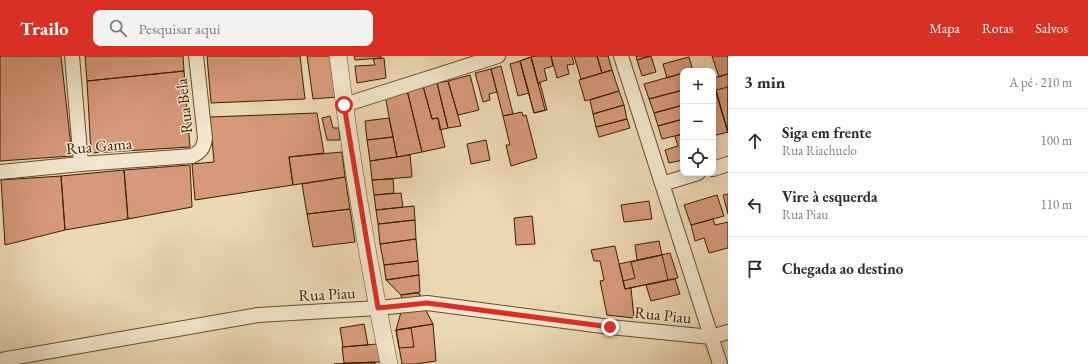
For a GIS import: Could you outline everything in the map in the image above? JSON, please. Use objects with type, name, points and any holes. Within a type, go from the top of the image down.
[{"type":"street","points":[[72,56],[82,164]]},
{"type":"street","name":"Rua Bela","points":[[196,56],[205,138],[204,146],[200,152]]},
{"type":"street","points":[[338,56],[344,105],[378,308],[389,364]]},
{"type":"street","points":[[344,105],[498,56]]},
{"type":"street","points":[[621,56],[720,364]]},
{"type":"street","name":"Rua Gama","points":[[0,172],[192,156],[200,152]]},
{"type":"street","points":[[716,167],[728,164]]},
{"type":"street","points":[[662,184],[688,176]]},
{"type":"street","name":"Rua Piau","points":[[0,360],[258,315],[378,308],[427,303],[610,327],[711,337],[728,332]]},
{"type":"building","points":[[0,56],[61,56],[72,156],[0,161]]},
{"type":"building","points":[[85,56],[183,56],[184,71],[87,81]]},
{"type":"building","points":[[207,56],[300,56],[305,99],[211,103]]},
{"type":"building","points":[[307,56],[330,56],[337,97],[313,99]]},
{"type":"building","points":[[354,56],[381,56],[381,58],[355,60]]},
{"type":"building","points":[[551,56],[553,66],[544,69],[547,80],[538,83],[531,57]]},
{"type":"building","points":[[551,56],[572,56],[574,64],[567,65],[569,74],[557,78]]},
{"type":"building","points":[[574,56],[597,56],[602,73],[581,79]]},
{"type":"building","points":[[597,56],[608,56],[612,70],[602,73]]},
{"type":"building","points":[[636,56],[650,56],[637,60]]},
{"type":"building","points":[[651,56],[656,72],[642,76],[637,60]]},
{"type":"building","points":[[712,56],[728,56],[728,74],[719,77]]},
{"type":"building","points":[[531,57],[547,110],[534,113],[520,61]]},
{"type":"building","points":[[531,57],[545,110],[534,113],[520,61]]},
{"type":"building","points":[[689,57],[692,68],[680,68],[680,74],[667,78],[663,64]]},
{"type":"building","points":[[384,58],[386,78],[357,83],[355,66],[375,65],[373,59]]},
{"type":"building","points":[[520,61],[529,93],[518,96],[510,64]]},
{"type":"building","points":[[501,66],[513,114],[503,116],[491,69]]},
{"type":"building","points":[[491,69],[497,92],[489,94],[490,100],[483,102],[475,73]]},
{"type":"building","points":[[612,70],[619,91],[585,101],[579,80]]},
{"type":"building","points":[[184,71],[190,147],[91,153],[87,81]]},
{"type":"building","points":[[680,74],[680,91],[649,99],[644,84]]},
{"type":"building","points":[[728,74],[728,133],[716,92],[716,77]]},
{"type":"building","points":[[470,75],[479,110],[458,115],[448,81]]},
{"type":"building","points":[[448,81],[461,126],[448,128],[437,83]]},
{"type":"building","points":[[437,83],[448,128],[440,130],[438,118],[432,119],[423,86]]},
{"type":"building","points":[[423,86],[432,119],[438,118],[445,147],[422,152],[407,90]]},
{"type":"building","points":[[728,87],[728,133],[716,90]]},
{"type":"building","points":[[407,90],[422,152],[397,157],[385,96]]},
{"type":"building","points":[[619,91],[624,105],[593,114],[590,100]]},
{"type":"building","points":[[680,91],[680,106],[654,113],[649,99]]},
{"type":"building","points":[[716,92],[728,132],[716,135]]},
{"type":"building","points":[[624,105],[627,119],[596,127],[593,114]]},
{"type":"building","points":[[680,106],[680,120],[658,126],[654,113]]},
{"type":"building","points":[[522,112],[523,116],[526,115],[537,158],[511,166],[506,145],[510,145],[503,116]]},
{"type":"building","points":[[317,113],[324,153],[289,157],[293,185],[195,200],[192,164],[214,162],[210,117]]},
{"type":"building","points":[[330,116],[333,128],[339,128],[340,140],[327,140],[322,118]]},
{"type":"building","points":[[389,118],[393,137],[367,140],[365,121]]},
{"type":"building","points":[[627,119],[630,128],[599,137],[596,127]]},
{"type":"building","points":[[680,120],[680,135],[662,139],[658,126]]},
{"type":"building","points":[[680,135],[680,161],[669,163],[665,150],[678,146],[675,136]]},
{"type":"building","points":[[393,137],[397,157],[370,161],[367,140]]},
{"type":"building","points":[[486,140],[490,160],[471,164],[467,144]]},
{"type":"building","points":[[342,152],[345,177],[293,185],[289,157]]},
{"type":"building","points":[[410,155],[412,177],[372,180],[370,161]]},
{"type":"building","points":[[190,165],[192,207],[128,219],[124,170]]},
{"type":"building","points":[[124,170],[128,219],[65,230],[61,176]]},
{"type":"building","points":[[61,176],[65,230],[5,245],[1,180]]},
{"type":"building","points":[[345,177],[350,209],[307,214],[302,184]]},
{"type":"building","points":[[393,179],[394,193],[374,195],[372,180]]},
{"type":"building","points":[[401,193],[403,207],[376,210],[374,195]]},
{"type":"building","points":[[728,194],[728,214],[723,195]]},
{"type":"building","points":[[717,195],[724,216],[691,225],[684,205]]},
{"type":"building","points":[[649,201],[652,219],[624,222],[621,205]]},
{"type":"building","points":[[414,206],[415,220],[378,224],[376,210]]},
{"type":"building","points":[[350,209],[355,242],[313,247],[307,214]]},
{"type":"building","points":[[532,216],[535,244],[516,245],[514,218]]},
{"type":"building","points":[[713,219],[715,225],[728,222],[728,248],[709,253],[704,238],[695,241],[691,225]]},
{"type":"building","points":[[415,220],[416,239],[380,244],[378,224]]},
{"type":"building","points":[[416,239],[418,261],[384,265],[380,244]]},
{"type":"building","points":[[659,241],[662,255],[637,260],[635,245]]},
{"type":"building","points":[[615,246],[625,289],[631,288],[634,318],[607,315],[600,281],[604,280],[600,261],[594,261],[591,250]]},
{"type":"building","points":[[670,253],[678,278],[625,289],[619,264]]},
{"type":"building","points":[[662,255],[668,280],[625,289],[623,281],[635,278],[631,262]]},
{"type":"building","points":[[418,261],[419,275],[386,280],[384,265]]},
{"type":"building","points":[[419,275],[420,292],[401,295],[386,280]]},
{"type":"building","points":[[675,279],[680,294],[651,301],[646,285]]},
{"type":"building","points":[[416,293],[420,294],[421,301],[403,305],[401,295]]},
{"type":"building","points":[[421,301],[433,324],[396,330],[403,305]]},
{"type":"building","points":[[364,324],[368,345],[343,347],[340,328]]},
{"type":"building","points":[[433,324],[436,361],[416,364],[402,364],[396,330]]},
{"type":"building","points":[[411,328],[414,347],[399,348],[396,330]]},
{"type":"building","points":[[377,344],[380,362],[344,363],[342,347]]},
{"type":"building","points":[[375,362],[375,364],[334,364]]},
{"type":"route","points":[[344,105],[373,287],[378,308],[427,303],[610,327]]}]
